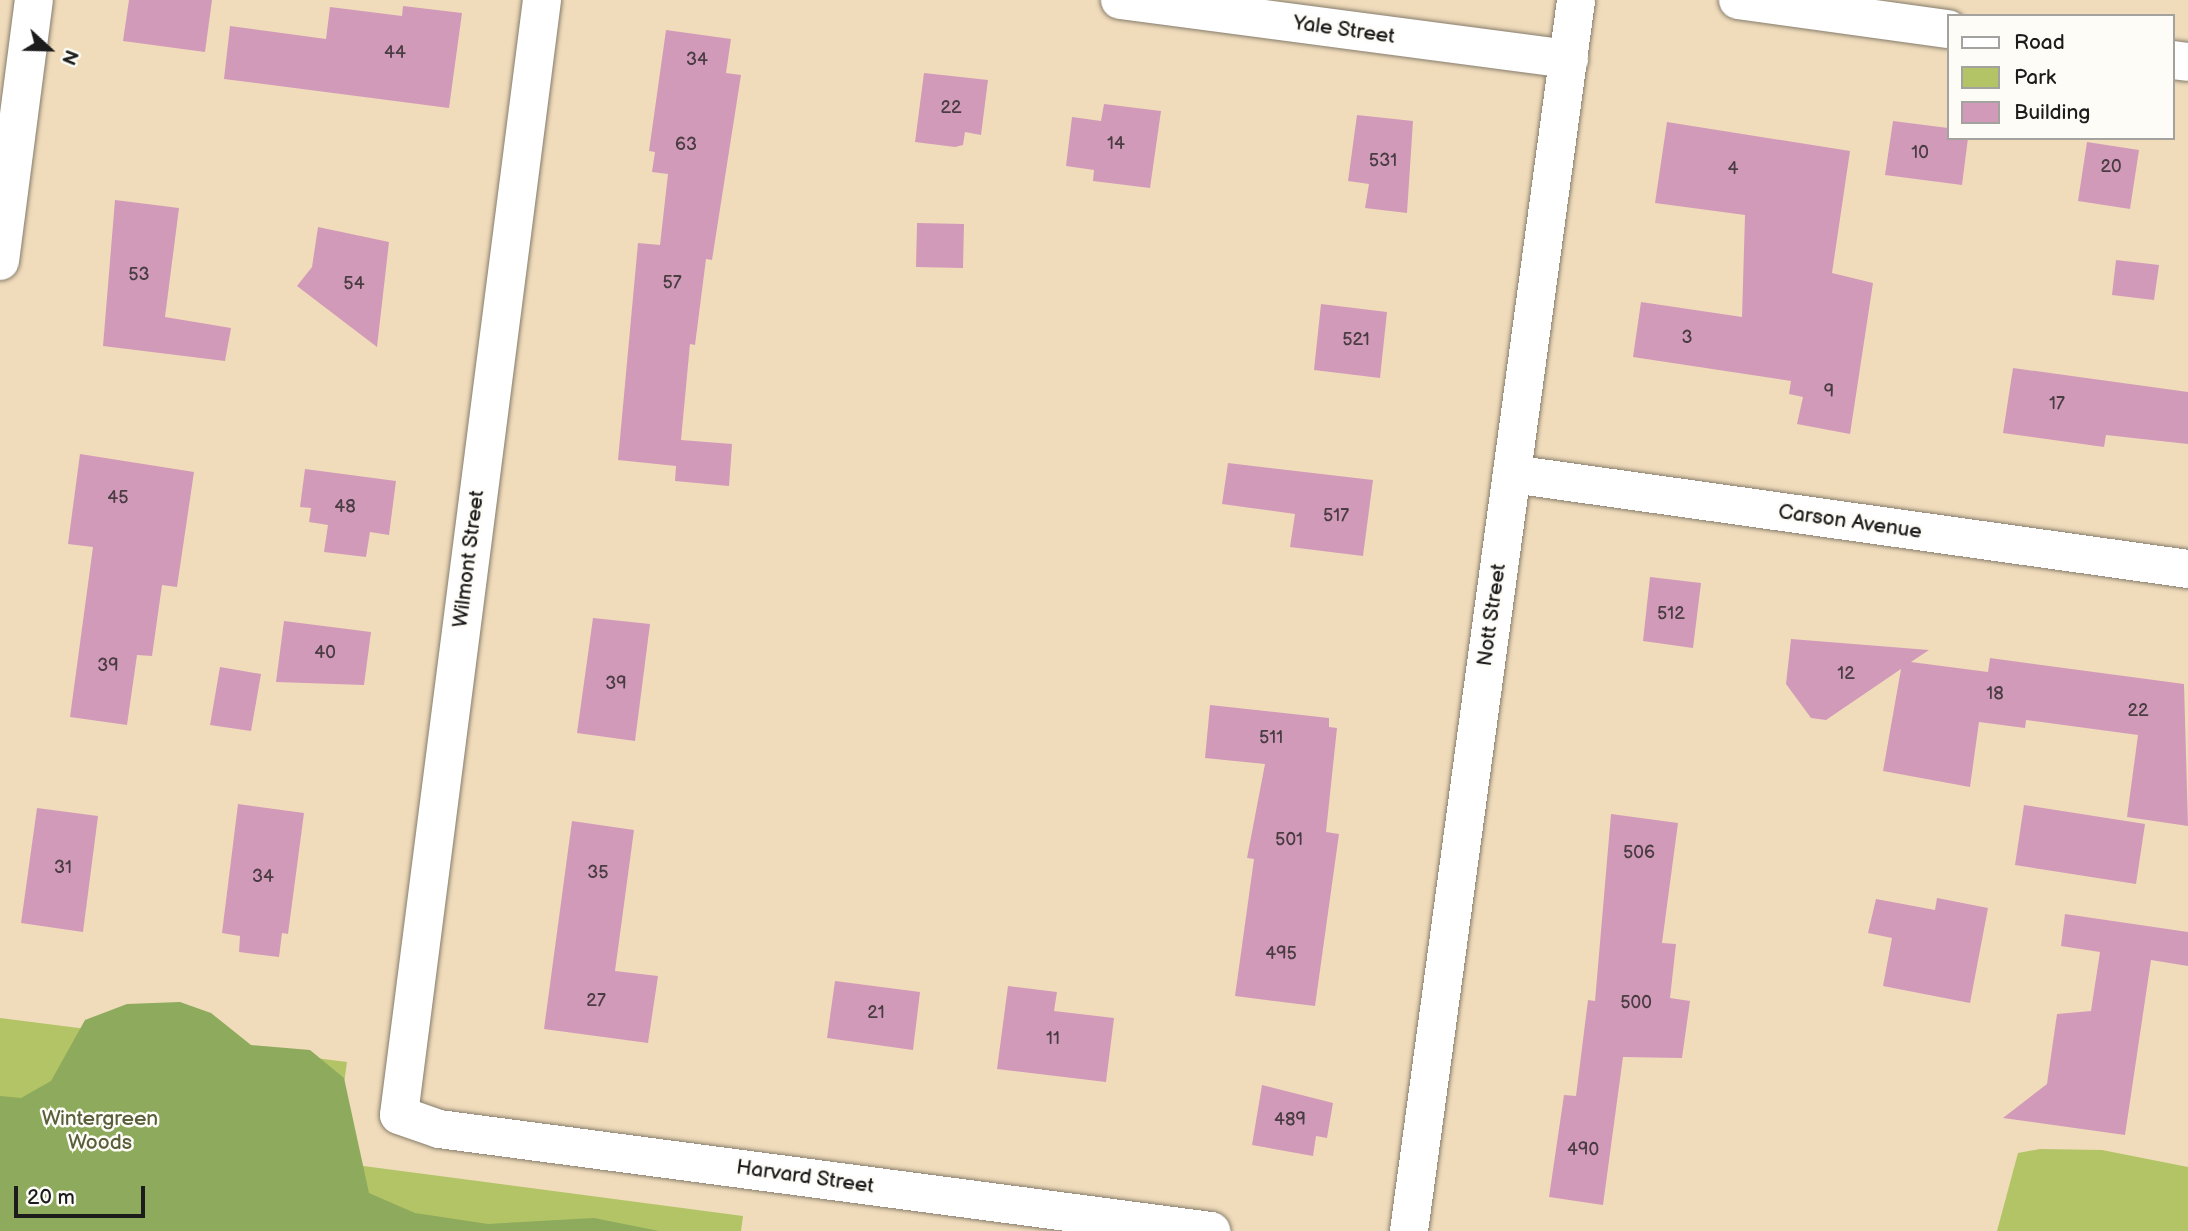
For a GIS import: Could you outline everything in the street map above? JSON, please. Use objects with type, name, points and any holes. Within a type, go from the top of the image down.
[{"type":"street","points":[[0,261],[34,0]]},
{"type":"street","name":"Wilmont Street","points":[[401,1118],[398,1098],[542,0]]},
{"type":"street","name":"Yale Street","points":[[1120,0],[1569,59]]},
{"type":"street","name":"Nott Street","points":[[1409,1231],[1576,0]]},
{"type":"street","points":[[1738,0],[1946,29]]},
{"type":"street","name":"Carson Avenue","points":[[1512,474],[2188,569]]},
{"type":"street","name":"Harvard Street","points":[[401,1118],[453,1131],[1211,1231]]},
{"type":"green space","name":"Wintergreen Woods","points":[[180,1002],[211,1013],[251,1045],[310,1050],[344,1078],[369,1193],[415,1213],[488,1224],[594,1218],[659,1231],[0,1231],[0,1096],[21,1098],[51,1081],[85,1020],[127,1004]]},
{"type":"green space","name":"Wintergreen Woods","points":[[0,1018],[347,1062],[333,1162],[743,1216],[741,1231],[0,1231]]},
{"type":"green space","points":[[2040,1149],[2102,1150],[2188,1167],[2188,1231],[1997,1231],[2018,1153]]},
{"type":"building","points":[[129,0],[212,0],[205,52],[123,41]]},
{"type":"building","points":[[403,6],[462,13],[449,108],[224,79],[230,26],[326,39],[330,7],[402,16]]},
{"type":"building","points":[[666,30],[731,39],[726,73],[741,75],[712,260],[706,259],[695,345],[690,344],[681,440],[732,444],[729,486],[675,481],[676,466],[618,460],[638,243],[660,245],[668,174],[652,172],[655,152],[649,151]]},
{"type":"building","points":[[924,73],[988,80],[981,135],[965,132],[963,145],[955,147],[915,142]]},
{"type":"building","points":[[1104,104],[1161,111],[1150,188],[1093,181],[1094,170],[1066,166],[1072,117],[1101,121]]},
{"type":"building","points":[[1357,115],[1413,121],[1407,213],[1365,208],[1369,184],[1348,181]]},
{"type":"building","points":[[1893,121],[1946,128],[1946,140],[1968,140],[1962,185],[1885,175]]},
{"type":"building","points":[[1667,122],[1850,151],[1832,273],[1873,283],[1850,434],[1797,424],[1803,397],[1789,394],[1791,381],[1633,357],[1641,302],[1742,317],[1745,215],[1655,203]]},
{"type":"building","points":[[2087,142],[2139,150],[2130,209],[2078,201]]},
{"type":"building","points":[[115,200],[179,208],[165,317],[231,328],[225,361],[103,346]]},
{"type":"building","points":[[917,223],[964,224],[963,268],[916,267]]},
{"type":"building","points":[[318,227],[389,242],[377,347],[297,286],[312,267]]},
{"type":"building","points":[[2116,260],[2159,265],[2154,300],[2112,295]]},
{"type":"building","points":[[1321,304],[1387,312],[1380,378],[1314,370]]},
{"type":"building","points":[[2013,368],[2188,392],[2188,444],[2106,435],[2104,447],[2003,433]]},
{"type":"building","points":[[80,454],[194,472],[177,587],[162,585],[152,656],[137,655],[127,725],[70,717],[93,547],[68,544]]},
{"type":"building","points":[[1228,463],[1373,480],[1363,556],[1290,547],[1295,514],[1222,504]]},
{"type":"building","points":[[305,469],[396,481],[389,535],[370,532],[366,557],[324,552],[328,525],[309,522],[311,508],[300,507]]},
{"type":"building","points":[[1650,577],[1701,583],[1693,648],[1643,641]]},
{"type":"building","points":[[593,618],[650,624],[635,741],[577,733]]},
{"type":"building","points":[[284,621],[371,632],[364,685],[276,682]]},
{"type":"building","points":[[1791,639],[1929,650],[1911,662],[1988,672],[1990,658],[2184,684],[2188,826],[2127,817],[2138,735],[2026,720],[2025,728],[1979,722],[1970,787],[1883,771],[1901,669],[1826,720],[1811,718],[1786,684]]},
{"type":"building","points":[[220,667],[261,674],[251,731],[210,725]]},
{"type":"building","points":[[1210,705],[1329,718],[1329,727],[1337,728],[1326,832],[1339,834],[1315,1006],[1235,996],[1254,859],[1247,858],[1265,764],[1205,758]]},
{"type":"building","points":[[238,804],[304,813],[288,934],[282,933],[279,957],[239,952],[240,936],[222,933]]},
{"type":"building","points":[[2024,805],[2145,824],[2136,884],[2015,865]]},
{"type":"building","points":[[37,808],[98,816],[83,932],[21,923]]},
{"type":"building","points":[[1611,814],[1678,823],[1662,943],[1676,944],[1670,998],[1690,1001],[1682,1058],[1623,1057],[1603,1205],[1549,1197],[1564,1095],[1576,1096],[1588,1000],[1595,1001]]},
{"type":"building","points":[[572,821],[634,830],[615,971],[658,976],[648,1043],[544,1029]]},
{"type":"building","points":[[1937,898],[1988,908],[1970,1003],[1883,986],[1892,938],[1868,933],[1876,899],[1935,910]]},
{"type":"building","points":[[2065,914],[2188,932],[2188,966],[2151,960],[2125,1135],[2003,1118],[2047,1084],[2057,1014],[2091,1011],[2100,952],[2061,946]]},
{"type":"building","points":[[835,981],[920,992],[913,1050],[827,1038]]},
{"type":"building","points":[[1008,986],[1057,992],[1054,1011],[1114,1018],[1106,1082],[997,1069]]},
{"type":"building","points":[[1262,1085],[1333,1103],[1327,1138],[1316,1136],[1313,1156],[1252,1145]]}]
